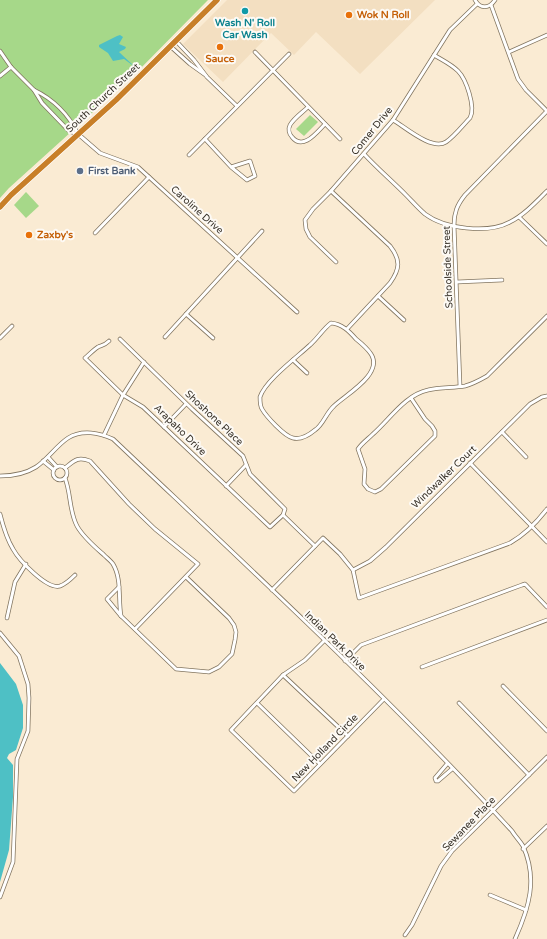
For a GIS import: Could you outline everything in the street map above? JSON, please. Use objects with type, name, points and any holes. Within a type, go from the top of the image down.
[{"type":"highway","name":"South Church Street","points":[[0,207],[11,195],[116,100],[217,0]]},
{"type":"street","points":[[475,0],[477,4],[483,7],[490,5],[495,0]]},
{"type":"street","name":"Comer Drive","points":[[336,262],[310,237],[306,230],[305,220],[313,209],[331,191],[393,120],[450,30],[477,4]]},
{"type":"street","points":[[490,5],[518,79],[526,90],[547,111]]},
{"type":"street","points":[[509,52],[547,35]]},
{"type":"street","points":[[176,41],[208,77],[237,106]]},
{"type":"street","points":[[170,46],[190,64],[208,77]]},
{"type":"street","points":[[0,51],[11,67],[34,90],[42,104],[69,131],[78,134]]},
{"type":"street","points":[[255,52],[340,139]]},
{"type":"street","points":[[189,155],[289,54]]},
{"type":"street","points":[[393,120],[430,143],[439,145],[446,142],[470,118],[473,113],[472,101],[462,75],[434,55]]},
{"type":"street","points":[[0,76],[11,67]]},
{"type":"street","points":[[34,90],[43,94],[58,107],[72,122],[78,134]]},
{"type":"street","points":[[308,107],[290,125],[289,130],[291,136],[300,143],[306,141],[325,124]]},
{"type":"street","name":"Schoolside Street","points":[[460,386],[454,213],[458,203],[465,195],[547,111]]},
{"type":"street","name":"Caroline Drive","points":[[78,134],[100,153],[134,165],[297,312]]},
{"type":"street","points":[[205,139],[231,167],[247,180],[256,176],[250,161],[231,167]]},
{"type":"street","points":[[364,154],[425,214],[438,221],[454,225],[480,229],[495,228],[509,223],[519,217],[547,191]]},
{"type":"street","points":[[95,233],[148,177]]},
{"type":"street","points":[[331,191],[390,246],[396,253],[398,260],[398,269],[395,276],[347,329]]},
{"type":"street","points":[[519,217],[547,244]]},
{"type":"street","points":[[165,337],[262,231]]},
{"type":"street","points":[[457,282],[502,280]]},
{"type":"street","points":[[378,296],[404,320]]},
{"type":"street","points":[[186,314],[213,338]]},
{"type":"street","points":[[411,398],[425,419],[432,426],[435,431],[435,436],[381,489],[375,492],[368,489],[364,484],[365,469],[358,449],[361,444],[411,398],[419,392],[441,387],[460,386],[475,383],[487,376],[547,316]]},
{"type":"street","points":[[332,323],[338,323],[347,329],[372,355],[374,361],[371,372],[362,384],[334,406],[317,429],[305,437],[292,438],[270,419],[261,408],[260,399],[263,389],[293,360],[310,345],[326,327],[332,323]]},
{"type":"street","points":[[0,338],[12,326]]},
{"type":"street","name":"Shoshone Place","points":[[120,339],[186,404],[243,456],[250,474],[285,509],[283,515]]},
{"type":"street","name":"Arapaho Drive","points":[[109,341],[105,345],[99,346],[85,358],[123,395],[144,407],[270,527],[283,515]]},
{"type":"street","points":[[293,360],[307,373]]},
{"type":"street","points":[[104,435],[123,395],[144,362]]},
{"type":"street","name":"Windwalker Court","points":[[353,570],[370,561],[386,547],[530,404],[542,397],[547,396]]},
{"type":"street","points":[[164,427],[186,404]]},
{"type":"street","name":"Indian Park Drive","points":[[0,476],[13,476],[35,468],[69,437],[86,432],[104,435],[113,439],[384,699],[512,831],[524,848],[531,877],[531,894],[515,939]]},
{"type":"street","points":[[502,432],[526,457]]},
{"type":"street","points":[[48,457],[58,467]]},
{"type":"street","points":[[65,468],[76,459],[84,458],[90,461],[129,504],[155,529],[198,564],[136,629]]},
{"type":"street","points":[[43,461],[54,470]]},
{"type":"street","points":[[470,463],[547,542]]},
{"type":"street","points":[[226,486],[246,465]]},
{"type":"street","points":[[54,470],[61,466],[65,468]]},
{"type":"street","points":[[64,478],[67,473],[65,468]]},
{"type":"street","points":[[54,470],[54,476],[57,479],[64,478]]},
{"type":"street","points":[[64,478],[77,526],[91,543],[113,563],[118,575],[121,616]]},
{"type":"street","points":[[272,590],[323,538],[340,554],[353,570],[360,598],[510,543],[532,526],[547,509]]},
{"type":"street","points":[[0,514],[3,527],[13,549],[43,580],[53,586],[59,586],[68,582],[75,575]]},
{"type":"street","points":[[283,515],[315,546]]},
{"type":"street","points":[[7,618],[15,582],[26,564]]},
{"type":"street","points":[[119,587],[108,599],[121,616],[176,669],[209,672],[219,667],[232,654],[236,632],[234,624],[229,618],[186,577]]},
{"type":"street","points":[[345,661],[361,645],[525,584],[547,607]]},
{"type":"street","points":[[422,667],[547,620]]},
{"type":"street","points":[[0,633],[19,656],[28,684],[29,698],[28,731],[17,759],[13,862],[0,897]]},
{"type":"street","name":"New Holland Circle","points":[[324,641],[305,660],[283,676],[231,730],[289,787],[294,791],[384,699]]},
{"type":"street","points":[[283,676],[348,736]]},
{"type":"street","points":[[503,686],[547,731]]},
{"type":"street","points":[[257,703],[320,764]]},
{"type":"street","points":[[458,703],[529,775]]},
{"type":"street","name":"Sewanee Place","points":[[405,935],[412,925],[441,866],[452,851],[547,757]]},
{"type":"street","points":[[447,764],[435,778],[436,781],[438,782],[452,769]]},
{"type":"street","points":[[524,848],[547,826]]},
{"type":"street","points":[[490,894],[526,910]]},
{"type":"shaded area","points":[[227,0],[435,0],[360,74],[316,32],[294,55],[271,33],[223,82],[183,44]]},
{"type":"green space","points":[[0,0],[208,0],[133,76],[9,188],[0,198]]},
{"type":"green space","points":[[310,115],[318,122],[304,136],[296,129]]},
{"type":"green space","points":[[26,192],[39,206],[26,218],[14,205]]},
{"type":"water","points":[[120,35],[123,37],[119,44],[126,47],[119,52],[135,67],[124,59],[113,61],[108,53],[99,47],[99,45]]},
{"type":"water","points":[[0,663],[16,684],[23,705],[23,728],[16,750],[9,754],[7,758],[13,765],[13,797],[9,850],[0,882]]},
{"type":"place","name":"Wash N' Roll Car Wash","points":[[245,11]]},
{"type":"place","name":"Wok N Roll","points":[[349,15]]},
{"type":"place","name":"Sauce","points":[[220,47]]},
{"type":"place","name":"First Bank","points":[[80,171]]},
{"type":"place","name":"Zaxby's","points":[[29,235]]}]
